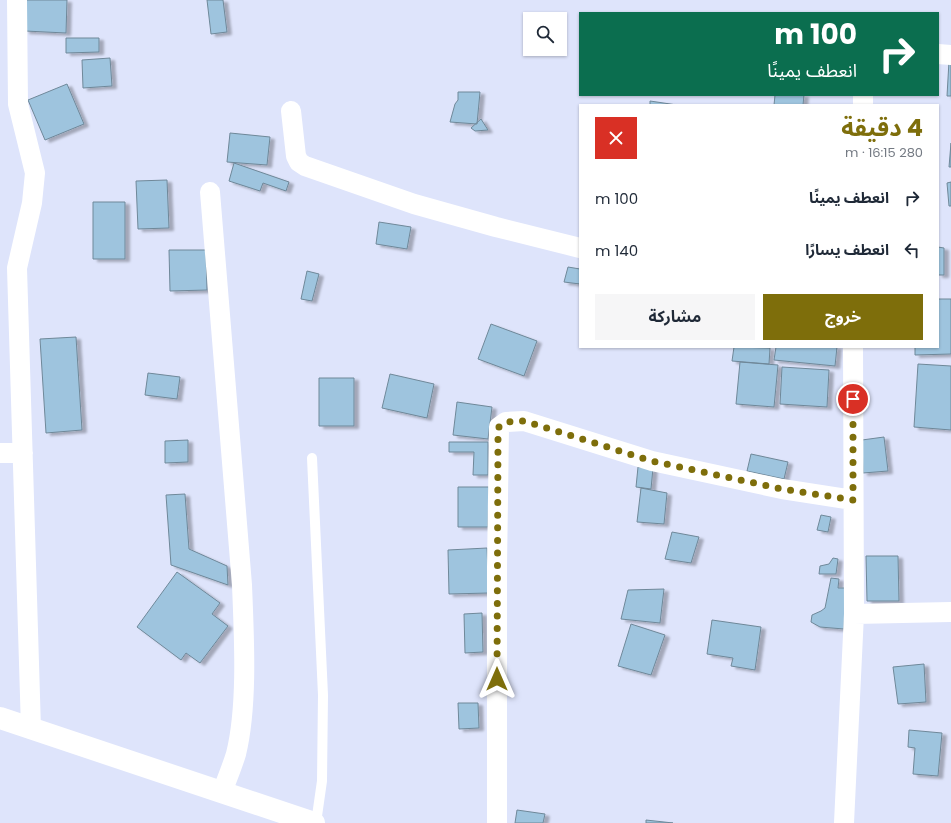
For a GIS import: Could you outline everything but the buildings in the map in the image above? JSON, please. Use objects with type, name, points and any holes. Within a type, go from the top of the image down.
[{"type":"main road","points":[[0,718],[315,823]]},
{"type":"street","points":[[17,0],[18,104],[35,173],[32,203],[17,268],[31,729]]},
{"type":"street","points":[[939,54],[951,55]]},
{"type":"street","points":[[291,111],[296,156],[299,162],[305,166],[414,204],[496,228],[579,248]]},
{"type":"street","points":[[210,192],[240,569],[244,638],[240,725],[236,754],[222,792]]},
{"type":"street","points":[[844,823],[854,614],[853,348]]},
{"type":"street","points":[[497,823],[497,567],[499,427],[506,422],[524,421],[652,461],[782,489],[853,500]]},
{"type":"street","points":[[0,453],[23,453]]},
{"type":"street","points":[[854,614],[951,612]]},
{"type":"lane","points":[[312,458],[323,695],[322,781],[315,823]]},
{"type":"route","points":[[497,679],[499,427],[506,422],[524,421],[652,461],[782,489],[853,500],[853,399]]}]
